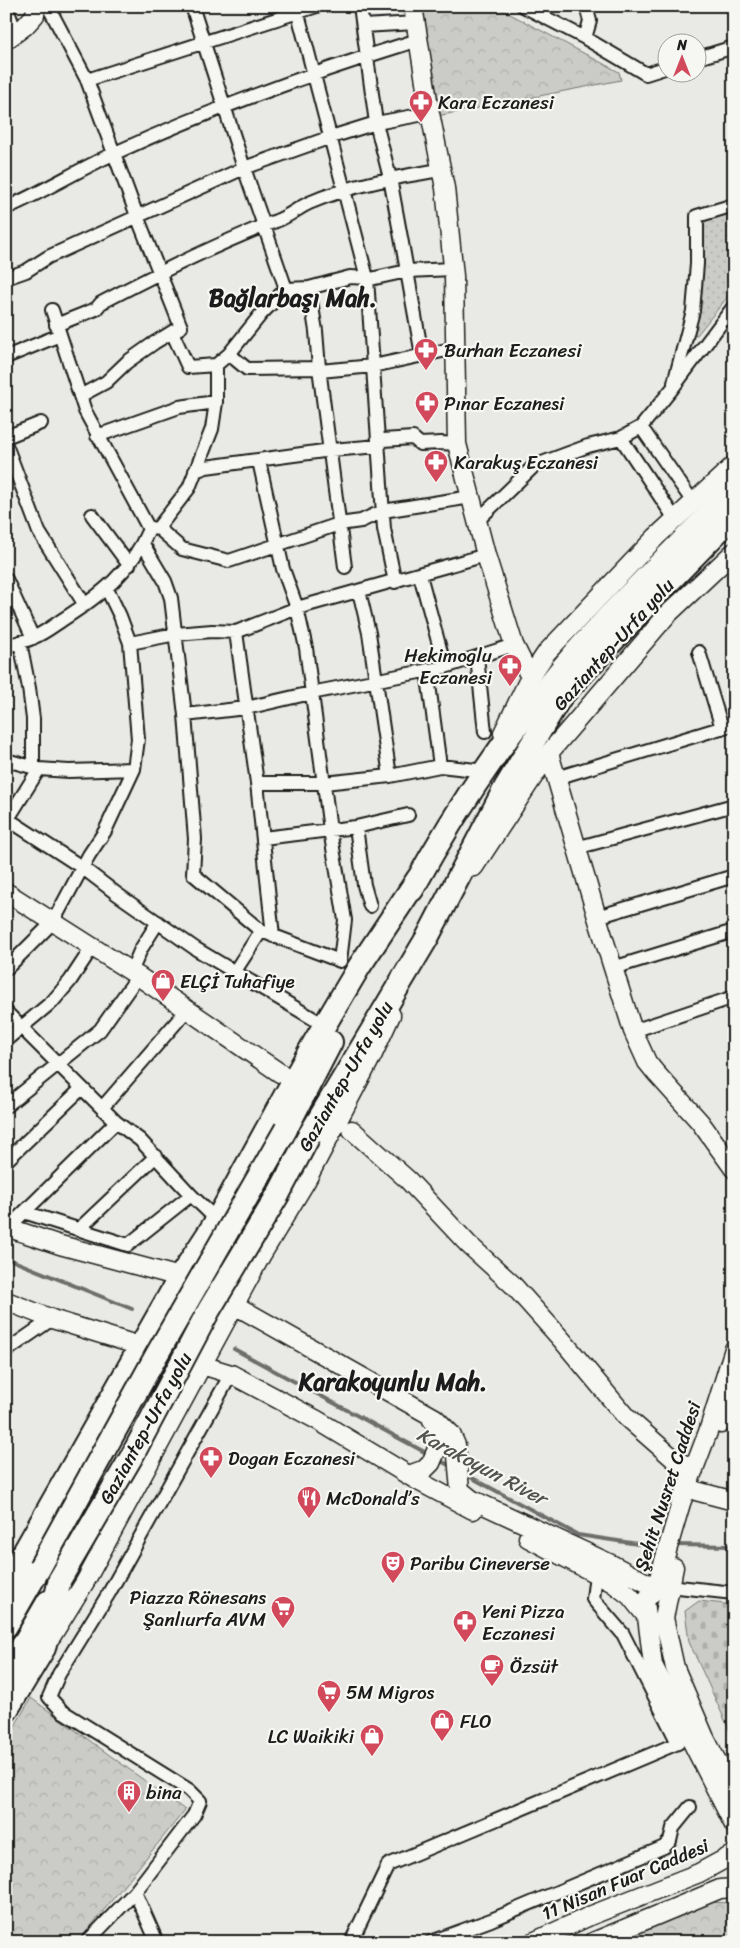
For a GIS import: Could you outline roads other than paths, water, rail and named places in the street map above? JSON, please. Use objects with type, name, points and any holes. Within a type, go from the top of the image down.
[{"type":"highway","name":"Gaziantep-Urfa yolu","points":[[6,1626],[156,1356],[286,1129],[419,877],[485,771],[564,666],[734,489]]},
{"type":"highway","name":"Gaziantep-Urfa yolu","points":[[6,1674],[132,1456],[209,1310],[279,1193],[309,1136],[427,938],[505,788],[561,696],[734,515]]},
{"type":"highway","points":[[6,1584],[140,1345],[180,1277],[217,1220],[324,1025],[359,967],[419,877]]},
{"type":"highway","points":[[6,1603],[40,1567]]},
{"type":"highway","points":[[6,1711],[44,1648],[60,1579]]},
{"type":"main road","points":[[11,36],[35,15],[36,6]]},
{"type":"main road","points":[[416,23],[430,113],[445,188],[453,269],[457,444],[486,556],[514,645],[530,677]]},
{"type":"main road","points":[[485,771],[530,677],[548,652],[656,537],[734,465]]},
{"type":"main road","points":[[44,1648],[85,1582],[262,1254],[306,1180],[352,1096],[427,938],[549,753],[666,615],[734,552]]},
{"type":"main road","points":[[549,753],[576,848],[633,1031],[647,1062],[654,1072],[700,1122],[734,1168]]},
{"type":"main road","points":[[6,892],[93,946],[280,1074]]},
{"type":"main road","points":[[352,1130],[408,1180],[468,1244],[512,1284],[626,1416],[674,1459],[694,1470]]},
{"type":"main road","points":[[7,1227],[60,1245],[180,1277],[235,1304],[427,1412],[451,1434],[456,1445],[460,1490],[471,1499],[610,1564],[664,1581]]},
{"type":"main road","points":[[6,1301],[52,1319],[231,1374],[317,1420],[409,1476],[613,1582],[630,1596],[647,1617]]},
{"type":"main road","name":"Şehit Nusret Caddesi","points":[[690,1497],[694,1470],[734,1349]]},
{"type":"main road","name":"Şehit Nusret Caddesi","points":[[734,1393],[690,1497],[664,1581],[664,1618],[675,1668],[705,1738],[734,1794]]},
{"type":"main road","points":[[409,1476],[425,1469],[431,1463],[437,1449],[437,1428],[427,1412]]},
{"type":"main road","points":[[690,1497],[734,1501]]},
{"type":"main road","name":"Şehit Nusret Caddesi","points":[[664,1581],[645,1601],[653,1665],[734,1826]]},
{"type":"main road","name":"11 Nisan Fuar Caddesi","points":[[533,1942],[592,1914],[699,1873],[734,1854]]},
{"type":"main road","points":[[594,1942],[720,1889],[734,1888]]},
{"type":"street","points":[[6,6],[11,36]]},
{"type":"street","points":[[48,6],[87,80],[137,216],[181,327],[154,342],[127,362],[106,382],[80,396]]},
{"type":"street","points":[[192,6],[202,42],[286,289]]},
{"type":"street","points":[[87,80],[297,9],[317,6]]},
{"type":"street","points":[[360,6],[376,123],[390,178],[422,355]]},
{"type":"street","points":[[585,38],[590,21],[586,6]]},
{"type":"street","points":[[529,8],[646,74],[658,70]]},
{"type":"street","points":[[297,9],[367,279],[384,529],[395,582]]},
{"type":"street","points":[[363,26],[416,23]]},
{"type":"street","points":[[6,208],[114,153],[225,106],[367,56],[416,23]]},
{"type":"street","points":[[708,55],[734,47]]},
{"type":"street","points":[[6,278],[244,168],[376,123],[430,113]]},
{"type":"street","points":[[6,357],[160,272],[263,225],[288,216],[308,204],[343,191],[390,178],[441,170]]},
{"type":"street","points":[[672,389],[693,311],[697,264],[697,216],[734,205]]},
{"type":"street","points":[[172,332],[188,367],[216,365],[230,354],[262,313],[286,289],[309,288],[350,277],[367,279],[407,271],[453,269]]},
{"type":"street","points":[[309,288],[345,567]]},
{"type":"street","points":[[477,521],[534,466],[588,446],[620,438],[640,427],[672,389],[734,306]]},
{"type":"street","points":[[52,310],[80,396],[97,436],[154,528],[182,549],[229,561],[339,524],[360,521],[383,510],[471,497]]},
{"type":"street","points":[[230,354],[247,369],[320,370],[373,366],[456,348]]},
{"type":"street","points":[[6,646],[33,638],[85,605],[106,589],[130,565],[154,528],[189,488],[212,428],[216,402],[216,365]]},
{"type":"street","points":[[97,436],[179,408],[216,402]]},
{"type":"street","points":[[6,438],[41,423]]},
{"type":"street","points":[[640,427],[693,502]]},
{"type":"street","points":[[379,446],[383,440],[413,438],[420,444],[457,444]]},
{"type":"street","points":[[620,438],[675,519]]},
{"type":"street","points":[[6,445],[39,532],[85,605]]},
{"type":"street","points":[[196,471],[206,467],[330,450],[379,446]]},
{"type":"street","points":[[143,544],[165,581],[171,598],[185,715],[195,839],[193,874],[267,933],[340,961],[345,920],[330,830],[306,648],[296,608],[283,569],[259,461]]},
{"type":"street","points":[[92,515],[130,565]]},
{"type":"street","points":[[130,643],[176,634],[212,631],[236,632],[296,608],[486,556]]},
{"type":"street","points":[[420,575],[445,667]]},
{"type":"street","points":[[6,579],[33,638]]},
{"type":"street","points":[[6,969],[53,922],[89,855],[105,831],[134,769],[138,739],[130,643],[120,616],[106,589]]},
{"type":"street","points":[[359,591],[369,633],[390,776]]},
{"type":"street","points":[[235,971],[267,933],[263,838],[236,632]]},
{"type":"street","points":[[20,642],[33,719],[36,768],[7,820],[83,868],[196,949],[324,1025]]},
{"type":"street","points":[[185,715],[246,708],[445,667],[514,645]]},
{"type":"street","points":[[556,778],[728,726],[699,652]]},
{"type":"street","points":[[477,658],[485,732]]},
{"type":"street","points":[[428,670],[440,766]]},
{"type":"street","points":[[6,760],[36,768],[69,770],[134,769]]},
{"type":"street","points":[[257,783],[324,783],[390,776],[440,766],[485,771]]},
{"type":"street","points":[[576,848],[734,805]]},
{"type":"street","points":[[263,838],[356,827],[408,815]]},
{"type":"street","points":[[356,827],[364,886],[370,906]]},
{"type":"street","points":[[597,917],[734,876]]},
{"type":"street","points":[[6,1106],[100,1030],[135,974],[141,949],[158,922]]},
{"type":"street","points":[[613,968],[734,931]]},
{"type":"street","points":[[6,1040],[23,1028],[53,1001],[70,981],[93,946]]},
{"type":"street","points":[[633,1031],[734,997]]},
{"type":"street","points":[[102,1108],[187,1010]]},
{"type":"street","points":[[6,1012],[116,1122],[140,1140],[217,1220]]},
{"type":"street","points":[[6,1161],[82,1088]]},
{"type":"street","points":[[7,1227],[116,1122]]},
{"type":"street","points":[[78,1230],[156,1156]]},
{"type":"street","points":[[24,1212],[128,1245],[191,1195]]},
{"type":"street","points":[[6,1351],[52,1319]]},
{"type":"street","points":[[87,1942],[135,1892],[194,1815],[200,1802],[189,1790],[62,1712],[49,1697],[59,1674],[109,1593],[231,1374]]},
{"type":"street","points":[[351,1942],[388,1865],[678,1743],[623,1634],[593,1599],[596,1574]]},
{"type":"street","points":[[664,1581],[734,1593]]},
{"type":"street","points":[[431,1942],[491,1920],[664,1847],[670,1841],[673,1828],[690,1807]]},
{"type":"street","points":[[135,1892],[157,1942]]},
{"type":"waterway","name":"Karakoyun River","points":[[6,1258],[132,1309]]},
{"type":"waterway","name":"Karakoyun River","points":[[234,1349],[430,1455]]},
{"type":"waterway","name":"Karakoyun River","points":[[439,1460],[452,1467]]},
{"type":"waterway","name":"Karakoyun River","points":[[463,1473],[578,1535],[638,1544],[664,1545]]},
{"type":"waterway","name":"Karakoyun River","points":[[674,1545],[734,1546]]},
{"type":"place","name":"Kara Eczanesi","points":[[421,123]]},
{"type":"place","name":"Burhan Eczanesi","points":[[426,371]]},
{"type":"place","name":"Pınar Eczanesi","points":[[427,424]]},
{"type":"place","name":"Karakuş Eczanesi","points":[[436,483]]},
{"type":"place","name":"Hekimoglu Eczanesi","points":[[510,687]]},
{"type":"place","name":"ELÇİ Tuhafiye","points":[[163,1002]]},
{"type":"place","name":"Dogan Eczanesi","points":[[211,1479]]},
{"type":"place","name":"McDonald’s","points":[[309,1519]]},
{"type":"place","name":"Paribu Cineverse","points":[[393,1584]]},
{"type":"place","name":"Piazza Rönesans Şanlıurfa AVM","points":[[283,1629]]},
{"type":"place","name":"Yeni Pizza Eczanesi","points":[[465,1643]]},
{"type":"place","name":"Özsüt","points":[[492,1687]]},
{"type":"place","name":"5M Migros","points":[[329,1713]]},
{"type":"place","name":"FLO","points":[[442,1742]]},
{"type":"place","name":"LC Waikiki","points":[[372,1757]]},
{"type":"place","name":"bina","points":[[129,1813]]},
{"type":"district","name":"Bağlarbaşı Mah.","points":[[293,298]]},
{"type":"district","name":"Karakoyunlu Mah.","points":[[393,1382]]}]
